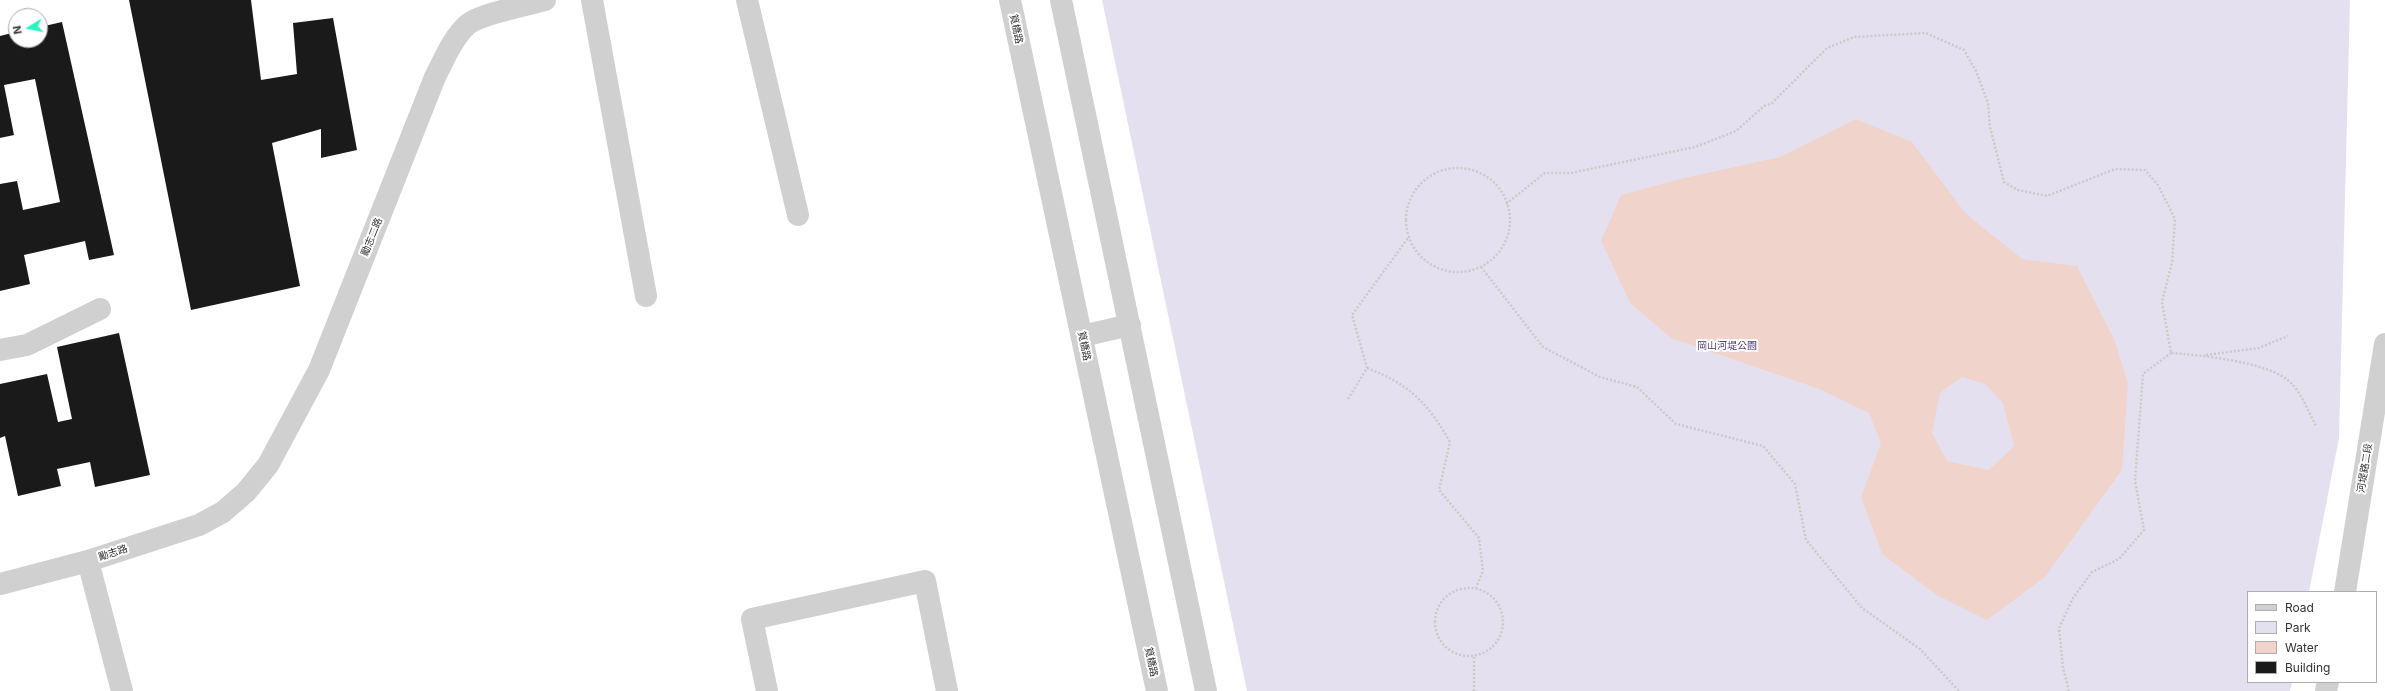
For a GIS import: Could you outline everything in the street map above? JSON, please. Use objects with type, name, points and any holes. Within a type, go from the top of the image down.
[{"type":"street","name":"勵志二路","points":[[223,512],[246,492],[268,465],[319,370],[435,78],[454,41],[468,24],[486,16],[546,0]]},
{"type":"street","points":[[592,0],[646,296]]},
{"type":"street","points":[[747,0],[798,215]]},
{"type":"street","name":"筧橋路","points":[[1010,0],[1158,691]]},
{"type":"street","points":[[1061,0],[1206,691]]},
{"type":"street","points":[[0,350],[28,345],[100,309]]},
{"type":"street","points":[[1082,336],[1130,325]]},
{"type":"street","name":"河堤路二段","points":[[2345,591],[2385,344]]},
{"type":"street","name":"勵志路","points":[[0,584],[88,561],[199,525],[223,512]]},
{"type":"street","points":[[88,561],[122,691]]},
{"type":"street","points":[[767,691],[752,619],[924,581],[947,691]]},
{"type":"path","points":[[1506,204],[1545,173],[1571,173],[1662,154],[1695,146],[1736,131],[1764,106],[1772,103],[1827,48],[1854,37],[1926,33],[1964,50],[1976,71],[1988,103],[1990,127],[2004,182],[2018,190],[2047,196],[2115,169],[2145,170],[2158,185],[2175,219],[2172,262],[2162,302],[2171,353]]},
{"type":"path","points":[[1448,168],[1464,168],[1480,172],[1494,182],[1504,195],[1510,211],[1510,228],[1504,244],[1495,257],[1481,267],[1465,272],[1448,272],[1431,265],[1417,254],[1408,238],[1406,220],[1409,202],[1418,186],[1432,174],[1448,168]]},
{"type":"path","points":[[1348,399],[1367,368],[1352,315],[1408,238]]},
{"type":"path","points":[[1481,267],[1542,347],[1600,377],[1637,387],[1676,424],[1763,446],[1795,484],[1806,540],[1862,608],[1920,649],[1959,691]]},
{"type":"path","points":[[2203,355],[2260,348],[2288,336]]},
{"type":"path","points":[[2069,691],[2063,668],[2059,628],[2073,598],[2092,572],[2120,559],[2144,530],[2135,481],[2143,374],[2171,353],[2203,355],[2272,371],[2291,383],[2316,426]]},
{"type":"path","points":[[1367,368],[1392,377],[1419,400],[1434,414],[1450,442],[1439,490],[1479,538],[1483,571],[1476,588]]},
{"type":"path","points":[[1465,588],[1476,588],[1487,593],[1496,601],[1501,611],[1503,623],[1501,635],[1495,645],[1486,652],[1474,656],[1462,656],[1452,652],[1437,636],[1435,626],[1435,614],[1446,596],[1465,588]]},
{"type":"path","points":[[1474,656],[1474,691]]},
{"type":"green space","name":"岡山河堤公園","points":[[1102,0],[2350,0],[2339,438],[2309,591],[2247,591],[2247,683],[2292,683],[2290,691],[1247,691]]},
{"type":"water","points":[[1856,119],[1912,142],[1966,214],[2022,259],[2077,266],[2114,339],[2128,383],[2122,470],[2045,577],[1987,620],[1937,595],[1882,554],[1861,497],[1881,443],[1869,413],[1819,389],[1671,338],[1630,303],[1601,241],[1621,195],[1684,178],[1780,157]],"holes":[[[1962,377],[1985,384],[2003,403],[2014,446],[1989,470],[1947,461],[1932,433],[1940,393]]]},
{"type":"building","points":[[129,0],[251,0],[261,80],[297,74],[293,23],[333,18],[357,150],[321,158],[321,129],[272,143],[300,286],[191,310]]},
{"type":"building","points":[[62,22],[114,255],[89,260],[85,241],[24,255],[30,284],[0,291],[0,184],[17,181],[23,210],[60,202],[35,79],[4,85],[14,135],[0,138],[0,36],[8,34],[8,48],[48,48],[48,25]]},
{"type":"building","points":[[119,333],[150,475],[95,487],[90,462],[57,469],[61,486],[18,496],[5,436],[0,438],[0,384],[47,374],[58,422],[72,419],[57,347]]}]
